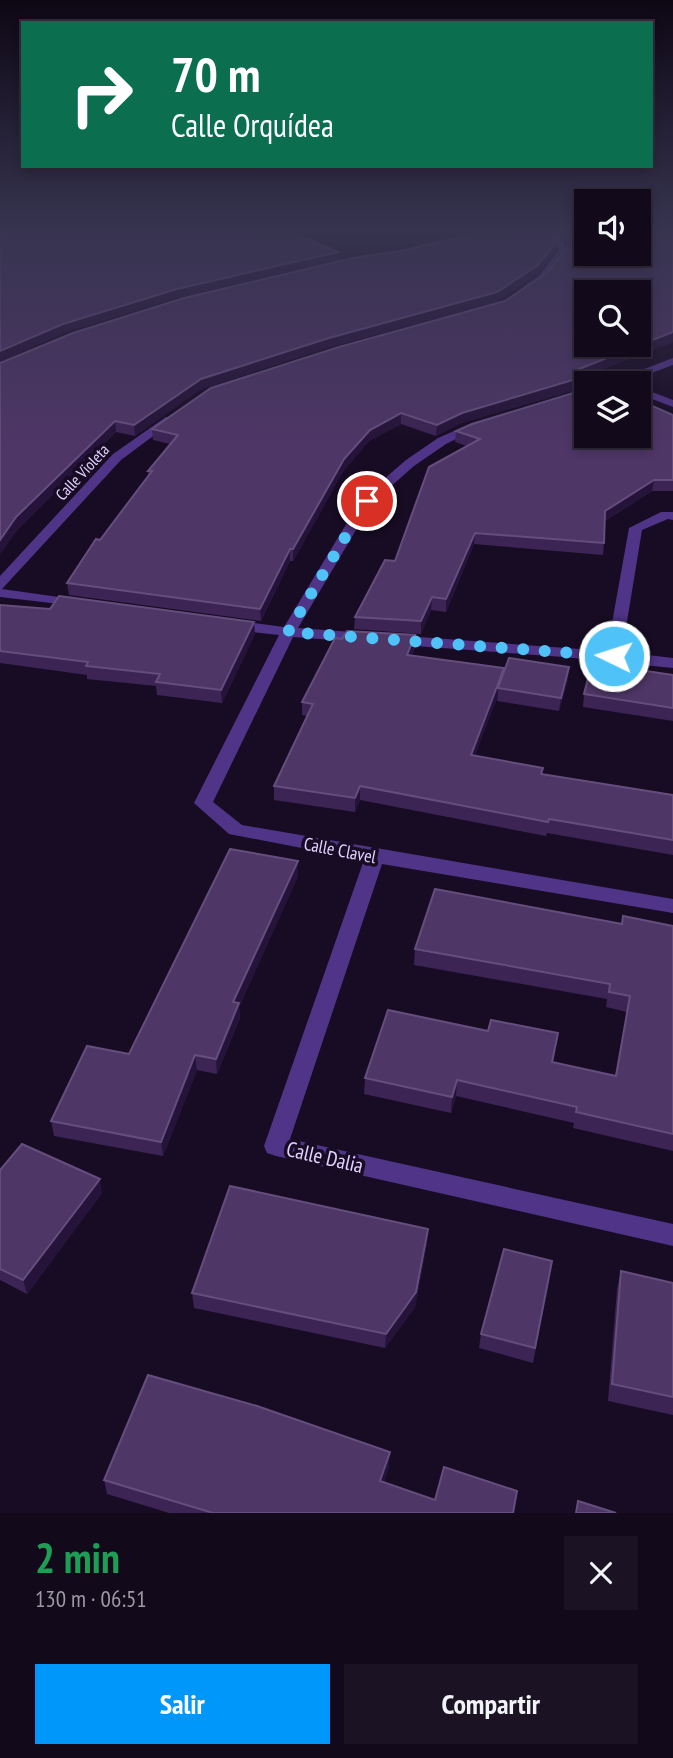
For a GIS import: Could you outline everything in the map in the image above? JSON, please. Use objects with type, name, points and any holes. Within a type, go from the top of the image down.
[{"type":"street","points":[[647,371],[673,360]]},
{"type":"street","points":[[651,395],[673,404]]},
{"type":"street","name":"Calle Violeta","points":[[0,585],[117,457],[184,410]]},
{"type":"street","points":[[288,632],[367,501],[410,463],[442,441],[493,421]]},
{"type":"street","points":[[614,656],[636,528],[673,516]]},
{"type":"street","points":[[0,593],[100,607]]},
{"type":"street","points":[[221,623],[288,632],[614,656],[673,663]]},
{"type":"street","name":"Calle Clavel","points":[[288,632],[204,803],[236,830],[673,906]]},
{"type":"street","name":"Calle Dalia","points":[[375,856],[276,1146],[673,1235]]},
{"type":"building","points":[[0,302],[136,302],[63,324],[0,351]]},
{"type":"building","points":[[173,302],[462,302],[329,338],[201,379],[134,425],[115,421],[16,517],[0,540],[0,363],[73,333]]},
{"type":"building","points":[[503,302],[574,302],[574,357],[610,357],[574,371],[574,380],[462,413],[437,425],[401,413],[370,430],[344,459],[293,549],[290,549],[260,609],[67,583],[96,539],[100,540],[152,471],[148,471],[178,435],[152,429],[211,388],[339,347]]},
{"type":"building","points":[[651,302],[673,302],[673,332],[651,341]]},
{"type":"building","points":[[574,393],[574,448],[651,448],[651,405],[673,415],[673,480],[654,480],[605,511],[604,543],[475,533],[446,599],[432,597],[421,621],[355,617],[385,560],[395,561],[429,467],[480,439],[456,431]]},
{"type":"building","points":[[59,596],[254,622],[221,690],[156,682],[160,674],[86,666],[88,662],[0,651],[0,605],[50,609]]},
{"type":"building","points":[[347,631],[415,635],[407,655],[504,668],[471,755],[543,768],[541,774],[673,795],[673,840],[549,819],[548,822],[360,786],[355,798],[274,786],[313,704],[302,702],[335,638],[342,639]]},
{"type":"building","points":[[509,658],[569,667],[561,698],[498,688]]},
{"type":"building","points":[[592,663],[673,675],[673,708],[584,694]]},
{"type":"building","points":[[230,849],[298,861],[233,1002],[239,1003],[216,1059],[195,1055],[161,1142],[51,1121],[87,1046],[129,1054]]},
{"type":"building","points":[[435,889],[622,924],[623,916],[673,926],[673,1134],[576,1112],[577,1107],[457,1080],[452,1097],[365,1078],[388,1010],[488,1031],[491,1020],[558,1033],[552,1062],[616,1076],[630,996],[609,992],[610,984],[415,949]]},
{"type":"building","points":[[22,1144],[100,1179],[23,1280],[0,1269],[0,1170]]},
{"type":"building","points":[[230,1186],[428,1229],[416,1292],[386,1334],[192,1293]]},
{"type":"building","points":[[504,1249],[552,1261],[535,1348],[481,1334]]},
{"type":"building","points":[[621,1271],[673,1283],[673,1397],[612,1384]]},
{"type":"building","points":[[148,1375],[257,1406],[390,1452],[380,1481],[435,1500],[444,1467],[517,1491],[513,1513],[213,1513],[104,1480]]},
{"type":"building","points":[[578,1501],[616,1513],[576,1513]]},
{"type":"route","points":[[367,501],[288,632],[614,656]]}]
